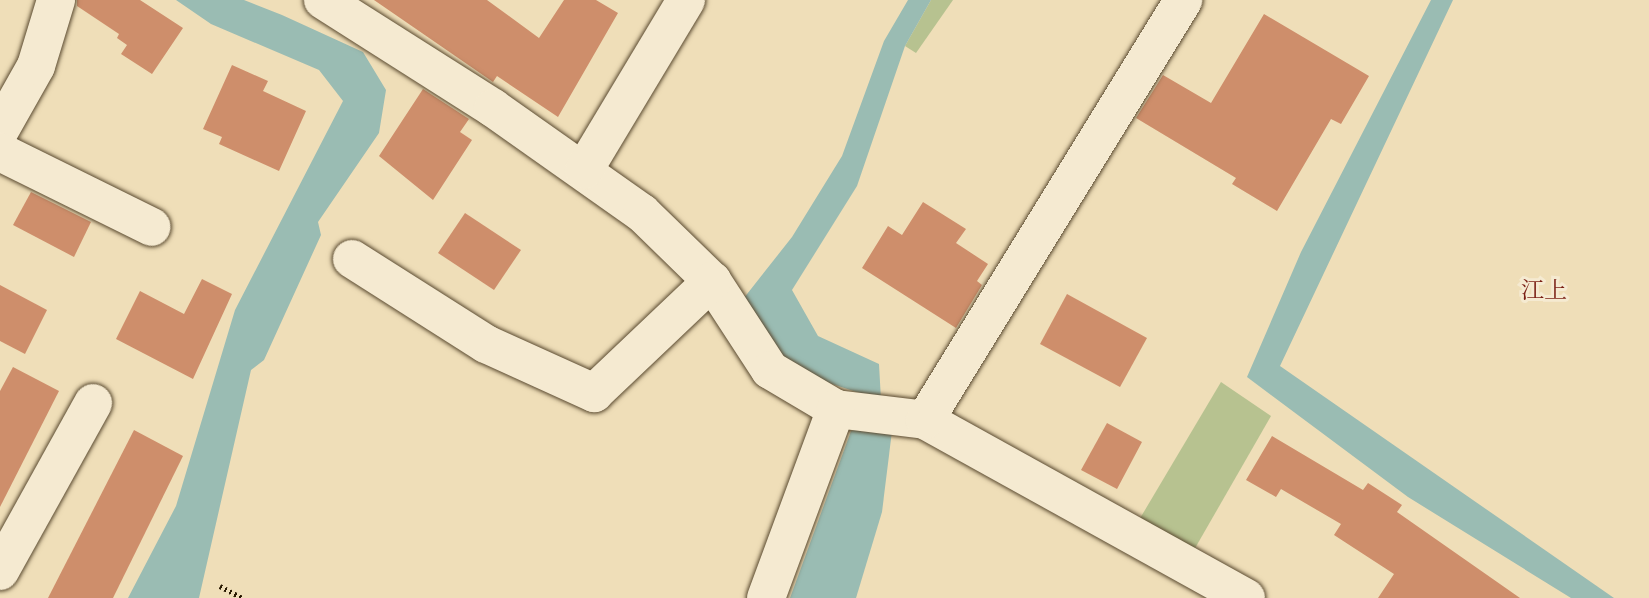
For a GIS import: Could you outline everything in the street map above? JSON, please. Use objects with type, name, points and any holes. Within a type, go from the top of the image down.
[{"type":"street","points":[[0,130],[36,66],[56,0]]},
{"type":"street","points":[[323,0],[584,170],[642,213],[712,281],[770,370],[879,413],[1246,598]]},
{"type":"street","points":[[584,170],[686,0]]},
{"type":"street","points":[[766,598],[879,413],[1183,0]]},
{"type":"street","points":[[0,152],[152,227]]},
{"type":"street","points":[[352,259],[486,344],[594,393],[712,281]]},
{"type":"street","points":[[0,571],[93,403]]},
{"type":"path","points":[[220,586],[243,598]]},
{"type":"green space","points":[[931,0],[953,0],[916,53],[905,46]]},
{"type":"green space","points":[[1221,382],[1271,416],[1194,550],[1139,520]]},
{"type":"water","points":[[176,0],[244,0],[282,15],[363,52],[386,90],[379,133],[318,222],[321,235],[264,360],[251,370],[199,598],[128,598],[176,506],[235,310],[343,101],[319,70],[211,24]]},
{"type":"water","points":[[908,0],[931,0],[905,46],[857,186],[792,290],[818,336],[879,364],[881,400],[826,382],[782,358],[740,303],[792,237],[842,156],[884,41]]},
{"type":"water","points":[[1431,0],[1453,0],[1280,366],[1614,598],[1571,598],[1408,497],[1247,377],[1301,252]]},
{"type":"water","points":[[873,424],[892,431],[882,512],[856,598],[790,598],[851,431]]},
{"type":"building","points":[[77,0],[140,0],[183,28],[152,74],[121,54],[127,45],[117,38],[119,34],[77,6]]},
{"type":"building","points":[[374,0],[487,0],[539,38],[564,0],[596,0],[618,13],[558,117],[497,76],[493,82]]},
{"type":"building","points":[[1264,14],[1369,76],[1341,124],[1331,119],[1277,211],[1232,184],[1236,178],[1136,118],[1163,75],[1211,103]]},
{"type":"building","points":[[232,65],[268,81],[263,91],[306,111],[279,171],[219,144],[222,137],[203,129]]},
{"type":"building","points":[[423,89],[469,119],[460,132],[472,140],[433,200],[379,156]]},
{"type":"building","points":[[31,192],[91,222],[74,257],[13,225]]},
{"type":"building","points":[[923,202],[966,229],[956,243],[988,264],[977,281],[982,285],[956,328],[862,268],[888,226],[902,235]]},
{"type":"building","points":[[465,213],[521,250],[494,290],[438,253]]},
{"type":"building","points":[[202,279],[232,294],[193,379],[116,339],[140,291],[184,314]]},
{"type":"building","points":[[0,285],[47,310],[25,354],[0,341]]},
{"type":"building","points":[[1067,294],[1147,338],[1120,387],[1040,344]]},
{"type":"building","points":[[13,367],[59,391],[0,507],[0,391]]},
{"type":"building","points":[[1107,423],[1142,442],[1117,489],[1081,470]]},
{"type":"building","points":[[134,430],[183,456],[113,598],[48,598]]},
{"type":"building","points":[[1272,436],[1363,490],[1368,483],[1402,505],[1397,512],[1520,598],[1378,598],[1394,574],[1334,535],[1341,524],[1281,489],[1276,497],[1246,480]]},
{"type":"district","name":"江上","points":[[1544,290]]}]
